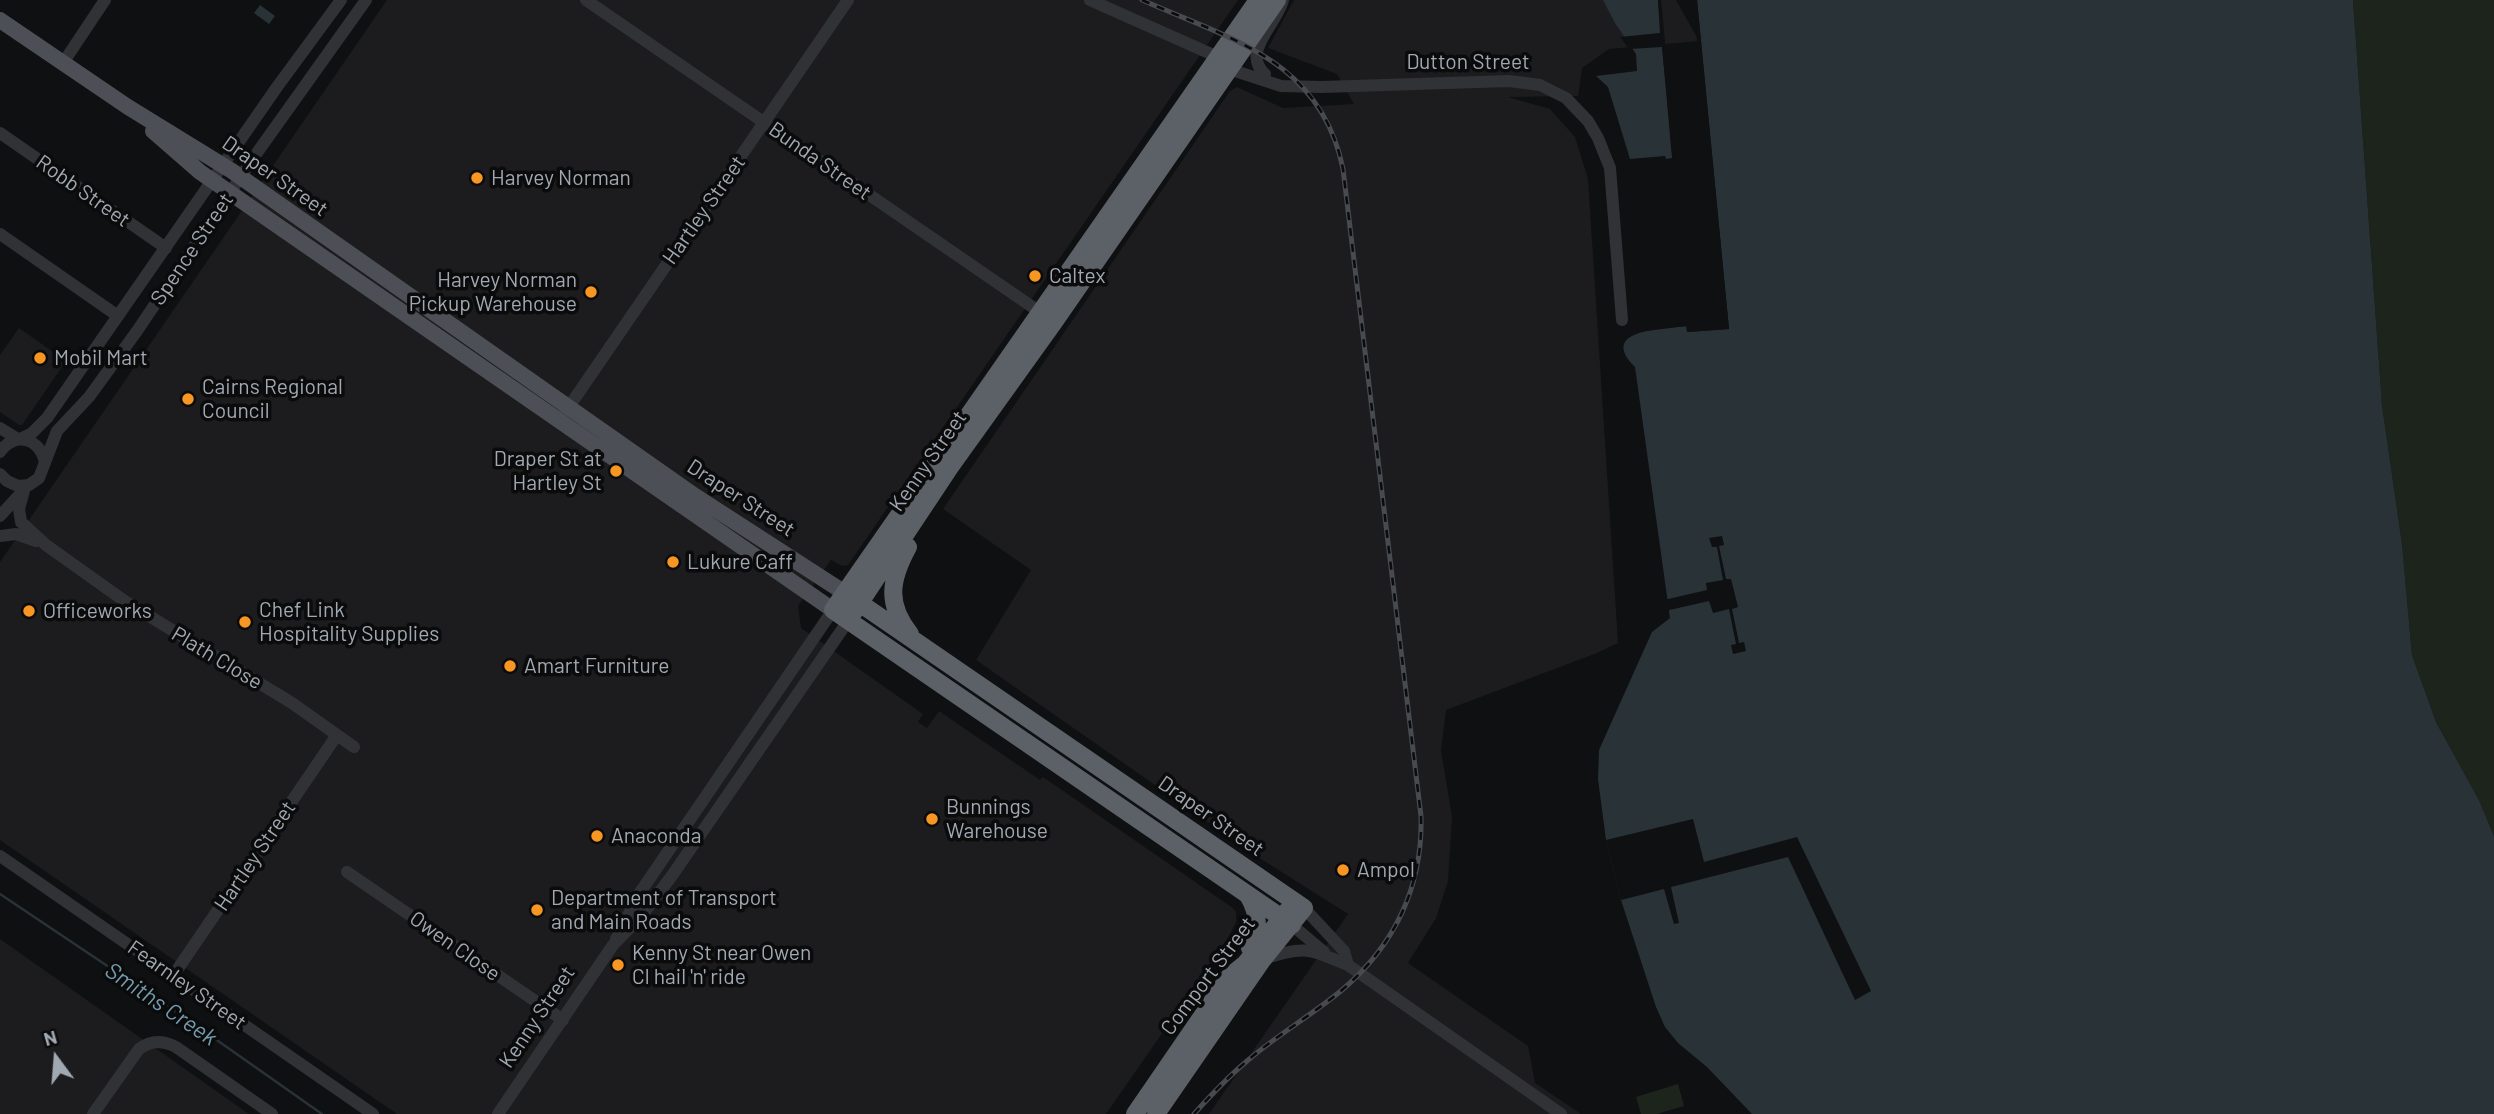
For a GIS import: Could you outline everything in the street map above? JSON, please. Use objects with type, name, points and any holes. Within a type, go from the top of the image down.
[{"type":"highway","name":"Kenny Street","points":[[1227,63],[1258,0]]},
{"type":"highway","name":"Kenny Street","points":[[841,615],[1227,63],[1277,0]]},
{"type":"highway","name":"Kenny Street","points":[[852,598],[950,467],[1048,318]]},
{"type":"highway","points":[[914,639],[903,625],[894,605],[893,580],[900,561],[950,467]]},
{"type":"highway","name":"Draper Street","points":[[852,598],[1299,905]]},
{"type":"highway","name":"Draper Street","points":[[841,615],[1287,921]]},
{"type":"highway","points":[[1229,977],[1256,936],[1256,914],[1246,892]]},
{"type":"highway","name":"Comport Street","points":[[1156,1114],[1299,905]]},
{"type":"highway","name":"Comport Street","points":[[1135,1114],[1229,977],[1287,921]]},
{"type":"main road","name":"Draper Street","points":[[0,20],[128,107],[218,173],[232,192],[564,413],[852,598]]},
{"type":"main road","name":"Draper Street","points":[[218,173],[240,178],[841,615]]},
{"type":"street","points":[[63,62],[105,0]]},
{"type":"street","name":"Spence Street","points":[[0,452],[8,443],[33,433],[47,418],[341,0]]},
{"type":"street","name":"Spence Street","points":[[0,516],[42,475],[57,431],[100,382],[366,0]]},
{"type":"street","name":"Bunda Street","points":[[586,0],[1048,318]]},
{"type":"street","name":"Hartley Street","points":[[564,413],[848,0]]},
{"type":"street","name":"Dutton Street","points":[[1090,0],[1275,85],[1508,81],[1540,85],[1566,98],[1588,121],[1610,168],[1622,320]]},
{"type":"street","points":[[1265,74],[1257,64],[1258,49],[1262,37],[1279,13],[1283,0]]},
{"type":"street","name":"Dutton Street","points":[[1227,63],[1299,86]]},
{"type":"street","name":"Robb Street","points":[[0,133],[166,248]]},
{"type":"street","points":[[0,234],[118,316]]},
{"type":"street","points":[[0,428],[19,439],[38,445],[45,463]]},
{"type":"street","points":[[0,474],[18,486],[26,486],[36,481]]},
{"type":"street","name":"Plath Close","points":[[24,491],[19,504],[21,522],[46,545],[126,602],[292,704],[354,747]]},
{"type":"street","name":"Plath Close","points":[[0,536],[18,534],[46,545]]},
{"type":"street","name":"Kenny Street","points":[[613,945],[632,927],[671,877],[841,615]]},
{"type":"street","name":"Kenny Street","points":[[498,1114],[613,945],[639,894],[841,615]]},
{"type":"street","name":"Hartley Street","points":[[173,976],[337,736]]},
{"type":"street","name":"Fearnley Street","points":[[0,856],[373,1114]]},
{"type":"street","name":"Owen Close","points":[[347,872],[562,1020]]},
{"type":"street","name":"Draper Street","points":[[1299,905],[1344,951],[1348,965]]},
{"type":"street","name":"Draper Street","points":[[1287,921],[1332,959]]},
{"type":"street","name":"Draper Street","points":[[1263,959],[1284,952],[1306,950],[1316,951],[1348,965],[1561,1114]]},
{"type":"street","points":[[93,1114],[134,1056],[145,1045],[159,1041],[171,1044],[272,1114]]},
{"type":"shaded area","points":[[387,0],[1238,0],[848,565],[842,566],[831,560],[798,606],[801,628],[923,714],[918,722],[927,728],[939,711],[1040,780],[1043,777],[1236,912],[1236,922],[1227,940],[1106,1114],[397,1114],[0,840],[0,562]]},
{"type":"shaded area","points":[[1294,0],[1676,0],[1699,41],[1609,49],[1582,68],[1578,96],[1508,97],[1550,109],[1575,137],[1588,179],[1618,643],[1446,710],[1441,750],[1452,816],[1448,881],[1436,918],[1408,963],[1528,1046],[1535,1083],[1581,1114],[1209,1114],[1348,914],[1258,857],[976,660],[1031,570],[943,509],[1230,91],[1237,87],[1283,108],[1354,104],[1337,74],[1268,48]]},
{"type":"shaded area","points":[[1603,0],[1658,0],[1672,158],[1666,159],[1665,156],[1630,159],[1608,87],[1596,76],[1637,71],[1636,54]]},
{"type":"shaded area","points":[[1697,0],[2353,0],[2382,405],[2402,544],[2412,655],[2436,722],[2479,800],[2494,836],[2494,1114],[1752,1114],[1707,1067],[1678,1043],[1665,1027],[1621,900],[1606,840],[1598,779],[1599,750],[1652,632],[1670,618],[1635,367],[1625,354],[1624,345],[1629,338],[1650,330],[1687,326],[1687,332],[1729,329]]},
{"type":"shaded area","points":[[2353,0],[2494,0],[2494,836],[2479,800],[2436,722],[2412,655],[2402,544],[2382,405]]},
{"type":"shaded area","points":[[260,5],[275,16],[269,24],[254,13]]},
{"type":"shaded area","points":[[19,328],[66,361],[22,425],[0,412],[0,355]]},
{"type":"shaded area","points":[[0,939],[249,1114],[0,1114]]},
{"type":"shaded area","points":[[1678,1084],[1684,1106],[1657,1114],[1641,1114],[1636,1097]]},
{"type":"pier","points":[[1658,0],[1661,0],[1676,157],[1673,161],[1662,47],[1629,49],[1620,37],[1660,33]]},
{"type":"pier","points":[[1693,0],[1697,0],[1729,329],[1687,332],[1686,326],[1646,331],[1646,327],[1687,323],[1691,328],[1725,326]]},
{"type":"pier","points":[[1722,536],[1724,545],[1719,546],[1726,579],[1731,579],[1738,607],[1732,609],[1739,643],[1744,642],[1746,651],[1733,654],[1731,645],[1736,644],[1729,609],[1713,613],[1709,601],[1665,611],[1664,600],[1707,590],[1706,583],[1723,580],[1717,547],[1712,547],[1709,538]]},
{"type":"pier","points":[[1693,819],[1704,862],[1797,837],[1871,991],[1855,1000],[1788,857],[1671,887],[1679,923],[1674,924],[1664,889],[1621,900],[1606,840]]},
{"type":"waterway","name":"Smiths Creek","points":[[0,894],[194,1024],[322,1114]]},
{"type":"railway","points":[[1142,0],[1239,42],[1268,59],[1293,78],[1315,102],[1332,132],[1343,169],[1421,816],[1417,866],[1411,890],[1391,934],[1377,954],[1342,990],[1240,1067],[1194,1114]]},
{"type":"place","name":"Harvey Norman","points":[[477,178]]},
{"type":"place","name":"Caltex","points":[[1035,276]]},
{"type":"place","name":"Harvey Norman Pickup Warehouse","points":[[591,292]]},
{"type":"place","name":"Mobil Mart","points":[[40,358]]},
{"type":"place","name":"Cairns Regional Council","points":[[188,399]]},
{"type":"place","name":"Draper St at Hartley St","points":[[616,471]]},
{"type":"place","name":"Lukure Caff","points":[[673,562]]},
{"type":"place","name":"Officeworks","points":[[29,611]]},
{"type":"place","name":"Chef Link Hospitality Supplies","points":[[245,622]]},
{"type":"place","name":"Amart Furniture","points":[[510,666]]},
{"type":"place","name":"Bunnings Warehouse","points":[[932,819]]},
{"type":"place","name":"Anaconda","points":[[597,836]]},
{"type":"place","name":"Ampol","points":[[1343,870]]},
{"type":"place","name":"Department of Transport and Main Roads","points":[[537,910]]},
{"type":"place","name":"Kenny St near Owen Cl hail 'n' ride","points":[[618,965]]}]
